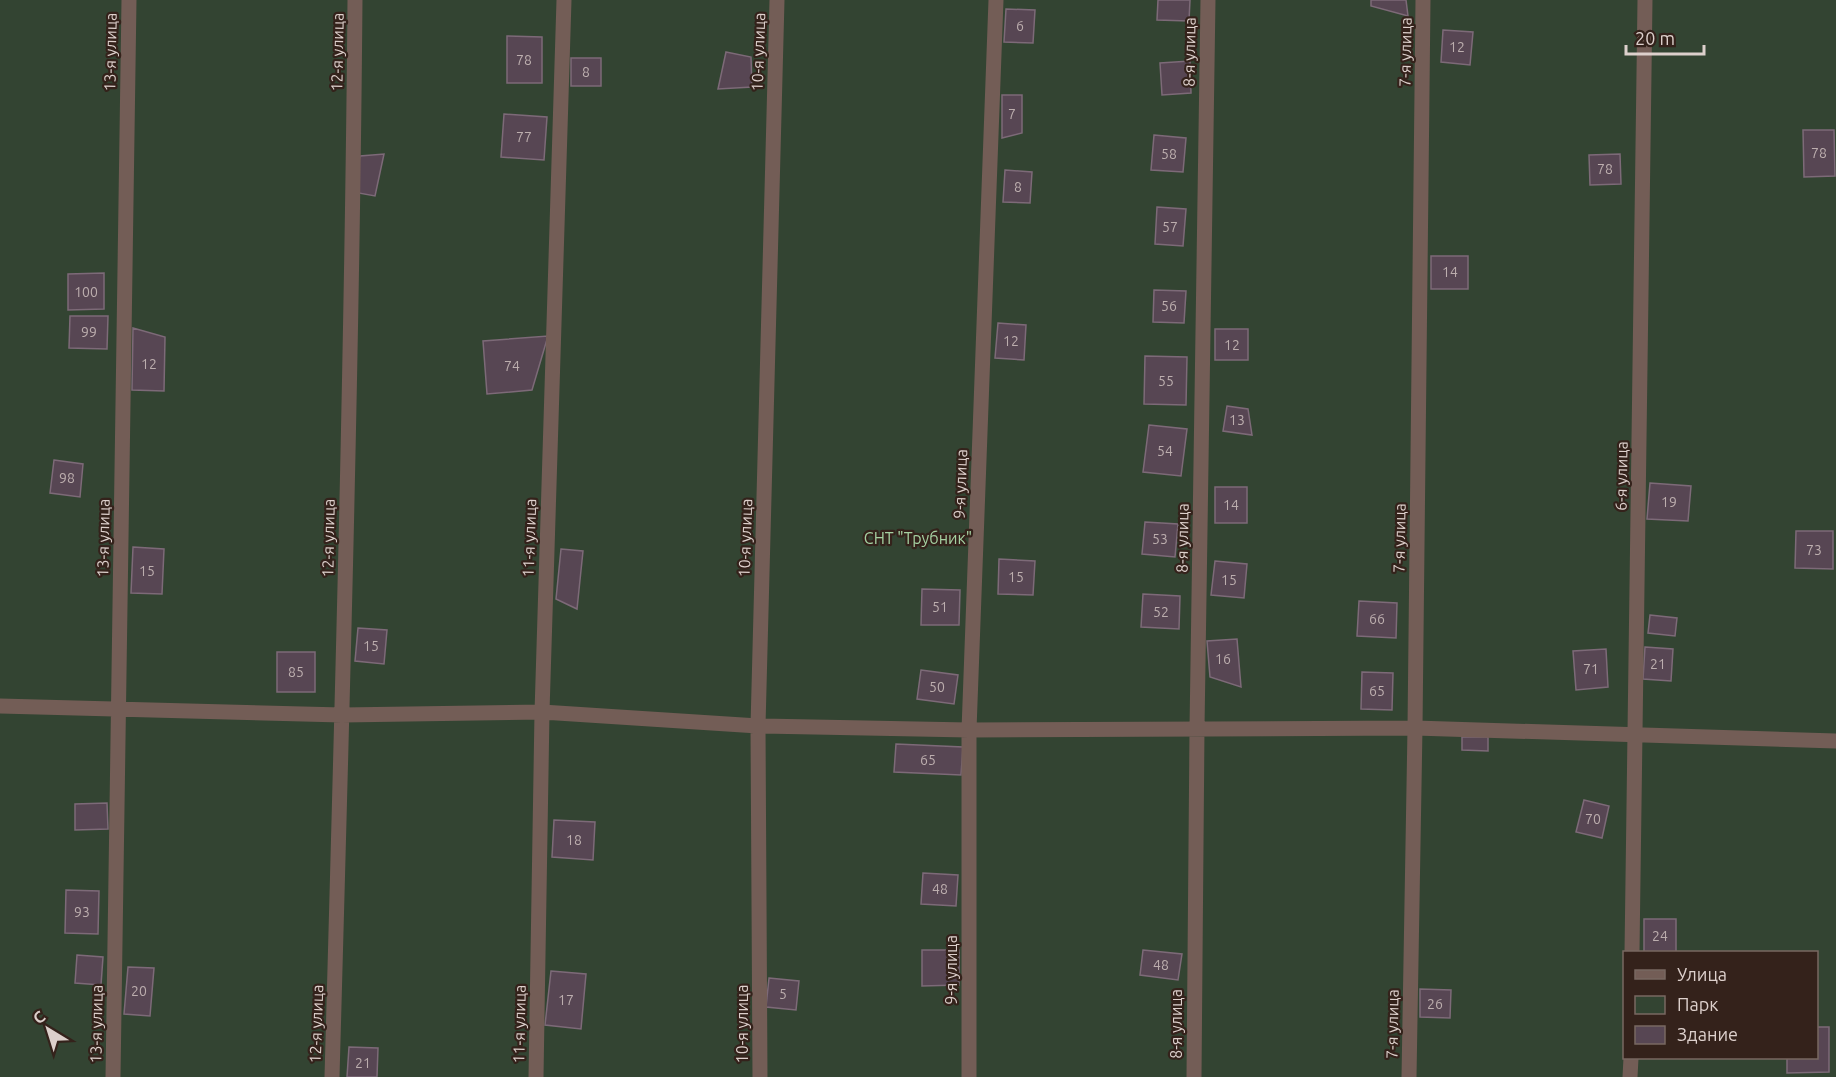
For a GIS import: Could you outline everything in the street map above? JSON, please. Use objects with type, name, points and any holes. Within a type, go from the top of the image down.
[{"type":"lane","name":"13-я улица","points":[[113,1077],[129,0]]},
{"type":"lane","name":"12-я улица","points":[[332,1077],[342,715],[355,0]]},
{"type":"lane","name":"11-я улица","points":[[536,1077],[542,712],[564,0]]},
{"type":"lane","name":"10-я улица","points":[[760,1077],[758,726],[777,0]]},
{"type":"lane","name":"9-я улица","points":[[969,1077],[969,730],[996,0]]},
{"type":"lane","name":"8-я улица","points":[[1194,1077],[1208,0]]},
{"type":"lane","name":"7-я улица","points":[[1409,1077],[1424,0]]},
{"type":"lane","name":"6-я улица","points":[[1632,951],[1645,0]]},
{"type":"lane","points":[[0,706],[342,715],[542,712],[758,726],[969,730],[1415,728],[1836,741]]},
{"type":"lane","points":[[1630,1077],[1631,1059]]},
{"type":"green space","name":"СНТ \"Трубник\"","points":[[0,0],[1836,0],[1836,1077],[0,1077]]},
{"type":"building","points":[[1158,0],[1190,0],[1189,21],[1157,20]]},
{"type":"building","points":[[1371,0],[1406,0],[1408,16],[1371,6]]},
{"type":"building","points":[[1006,9],[1035,10],[1033,43],[1004,42]]},
{"type":"building","points":[[1443,30],[1473,32],[1470,65],[1441,62]]},
{"type":"building","points":[[507,36],[542,37],[542,83],[507,83]]},
{"type":"building","points":[[726,52],[751,57],[752,87],[718,89]]},
{"type":"building","points":[[571,58],[601,58],[601,86],[571,86]]},
{"type":"building","points":[[1190,61],[1191,93],[1162,95],[1160,63]]},
{"type":"building","points":[[1002,95],[1022,95],[1022,133],[1002,138]]},
{"type":"building","points":[[504,114],[547,117],[544,160],[501,157]]},
{"type":"building","points":[[1803,130],[1834,130],[1835,176],[1804,177]]},
{"type":"building","points":[[1154,135],[1186,138],[1183,172],[1151,170]]},
{"type":"building","points":[[384,154],[375,196],[353,192],[360,156]]},
{"type":"building","points":[[1620,154],[1621,184],[1590,185],[1589,155]]},
{"type":"building","points":[[1005,170],[1032,172],[1030,203],[1003,202]]},
{"type":"building","points":[[1157,207],[1186,209],[1183,246],[1155,244]]},
{"type":"building","points":[[1431,256],[1468,256],[1468,289],[1431,289]]},
{"type":"building","points":[[104,273],[104,309],[68,310],[68,274]]},
{"type":"building","points":[[1154,290],[1186,291],[1184,323],[1153,322]]},
{"type":"building","points":[[70,316],[108,316],[107,349],[69,348]]},
{"type":"building","points":[[998,323],[1026,325],[1024,360],[995,358]]},
{"type":"building","points":[[133,328],[165,337],[164,391],[132,390]]},
{"type":"building","points":[[1215,329],[1248,329],[1248,360],[1215,360]]},
{"type":"building","points":[[548,336],[532,390],[487,394],[483,341]]},
{"type":"building","points":[[1145,356],[1187,357],[1186,405],[1144,404]]},
{"type":"building","points":[[1227,406],[1248,409],[1252,435],[1223,431]]},
{"type":"building","points":[[1149,425],[1187,429],[1181,476],[1143,472]]},
{"type":"building","points":[[54,460],[83,464],[80,497],[50,493]]},
{"type":"building","points":[[1650,483],[1691,486],[1688,521],[1647,519]]},
{"type":"building","points":[[1215,487],[1247,487],[1247,523],[1215,523]]},
{"type":"building","points":[[1145,522],[1178,524],[1175,557],[1142,554]]},
{"type":"building","points":[[1796,531],[1833,531],[1833,569],[1795,568]]},
{"type":"building","points":[[133,547],[164,549],[162,594],[131,593]]},
{"type":"building","points":[[561,549],[583,551],[577,609],[556,599]]},
{"type":"building","points":[[999,559],[1035,561],[1033,595],[998,594]]},
{"type":"building","points":[[1215,561],[1247,564],[1244,598],[1211,595]]},
{"type":"building","points":[[922,589],[960,590],[959,625],[921,625]]},
{"type":"building","points":[[1143,594],[1180,596],[1179,629],[1141,627]]},
{"type":"building","points":[[1359,601],[1397,603],[1396,638],[1357,636]]},
{"type":"building","points":[[1650,615],[1677,618],[1675,636],[1648,633]]},
{"type":"building","points":[[358,628],[387,630],[384,664],[355,661]]},
{"type":"building","points":[[1237,639],[1241,687],[1210,677],[1207,641]]},
{"type":"building","points":[[1645,647],[1673,649],[1671,681],[1643,679]]},
{"type":"building","points":[[1606,649],[1608,687],[1576,690],[1573,651]]},
{"type":"building","points":[[277,652],[315,652],[315,692],[277,692]]},
{"type":"building","points":[[921,670],[958,675],[954,704],[917,699]]},
{"type":"building","points":[[1362,672],[1393,673],[1392,710],[1361,709]]},
{"type":"building","points":[[1462,737],[1488,737],[1488,751],[1462,750]]},
{"type":"building","points":[[896,744],[963,747],[961,775],[894,772]]},
{"type":"building","points":[[1584,800],[1609,806],[1602,838],[1576,832]]},
{"type":"building","points":[[107,803],[108,829],[75,830],[75,804]]},
{"type":"building","points":[[554,820],[595,822],[593,860],[552,857]]},
{"type":"building","points":[[923,873],[958,875],[956,906],[921,904]]},
{"type":"building","points":[[66,890],[99,891],[98,934],[65,933]]},
{"type":"building","points":[[1644,919],[1676,919],[1676,951],[1644,951]]},
{"type":"building","points":[[922,950],[959,950],[959,985],[922,986]]},
{"type":"building","points":[[1143,950],[1182,954],[1178,980],[1140,975]]},
{"type":"building","points":[[77,955],[103,957],[101,985],[75,983]]},
{"type":"building","points":[[128,967],[154,968],[150,1016],[124,1014]]},
{"type":"building","points":[[551,971],[586,974],[581,1029],[545,1025]]},
{"type":"building","points":[[769,978],[799,981],[796,1010],[766,1007]]},
{"type":"building","points":[[1420,989],[1451,990],[1450,1018],[1420,1017]]},
{"type":"building","points":[[1818,1027],[1829,1027],[1829,1072],[1787,1073],[1787,1059],[1818,1059]]},
{"type":"building","points":[[349,1047],[378,1048],[377,1077],[347,1077]]}]
